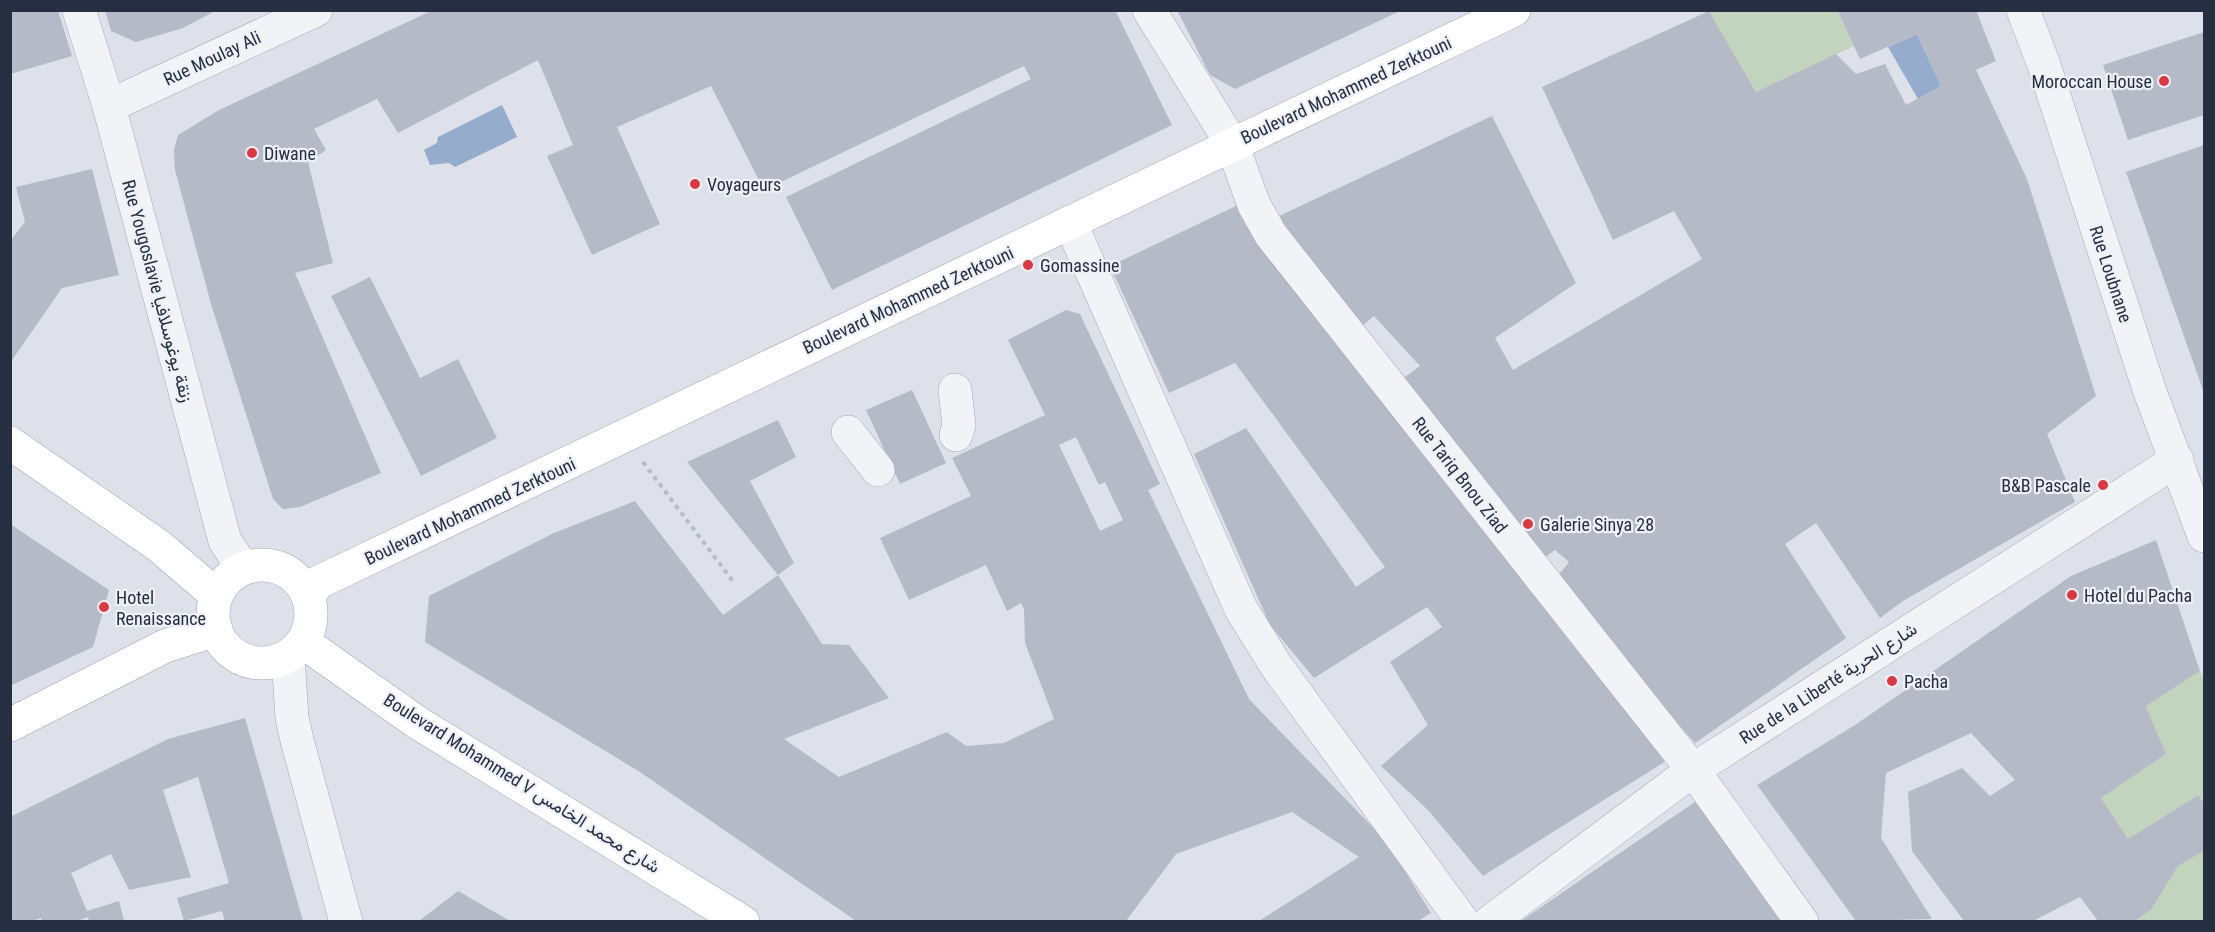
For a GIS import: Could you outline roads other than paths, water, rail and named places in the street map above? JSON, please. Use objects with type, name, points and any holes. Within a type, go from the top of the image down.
[{"type":"main road","name":"Boulevard Mohammed Zerktouni","points":[[308,596],[319,582],[1514,10]]},
{"type":"main road","points":[[10,443],[159,546],[216,595]]},
{"type":"main road","points":[[269,565],[282,569],[302,585],[308,596],[311,619],[295,649],[273,662],[258,663],[243,660],[230,652],[216,630],[216,595],[231,575],[243,568],[269,565]]},
{"type":"main road","points":[[10,725],[165,646],[216,630]]},
{"type":"main road","name":"Boulevard Mohammed V شارع محمد الخامس","points":[[295,649],[743,921]]},
{"type":"street","name":"Rue Yougoslavie زنقة يوغوسلافيا","points":[[79,10],[109,106],[225,541],[243,568]]},
{"type":"street","name":"Rue Moulay Ali","points":[[109,106],[316,10]]},
{"type":"street","name":"Rue Tariq Bnou Ziad","points":[[1149,10],[1232,144],[1254,205],[1271,235],[1693,770],[1802,921]]},
{"type":"street","name":"Rue Loubnane","points":[[2023,10],[2044,65],[2149,389],[2205,536]]},
{"type":"street","points":[[1070,222],[1241,609],[1277,667],[1463,921]]},
{"type":"street","points":[[955,390],[959,418],[956,435]]},
{"type":"street","points":[[848,432],[878,470]]},
{"type":"street","name":"Rue de la Liberté شارع الحرية","points":[[1490,921],[1693,770],[2177,460]]},
{"type":"street","points":[[295,649],[295,729],[346,921]]},
{"type":"water","points":[[1917,34],[1941,86],[1918,99],[1888,47]]},
{"type":"water","points":[[502,105],[517,137],[455,167],[449,163],[430,165],[424,150],[437,143],[438,137]]},
{"type":"place","name":"Moroccan House","points":[[2164,81]]},
{"type":"place","name":"Diwane","points":[[252,153]]},
{"type":"place","name":"Voyageurs","points":[[695,184]]},
{"type":"place","name":"Gomassine","points":[[1028,265]]},
{"type":"place","name":"B&B Pascale","points":[[2103,485]]},
{"type":"place","name":"Galerie Sinya 28","points":[[1528,524]]},
{"type":"place","name":"Hotel du Pacha","points":[[2072,595]]},
{"type":"place","name":"Hotel Renaissance","points":[[104,607]]},
{"type":"place","name":"Pacha","points":[[1892,681]]}]
